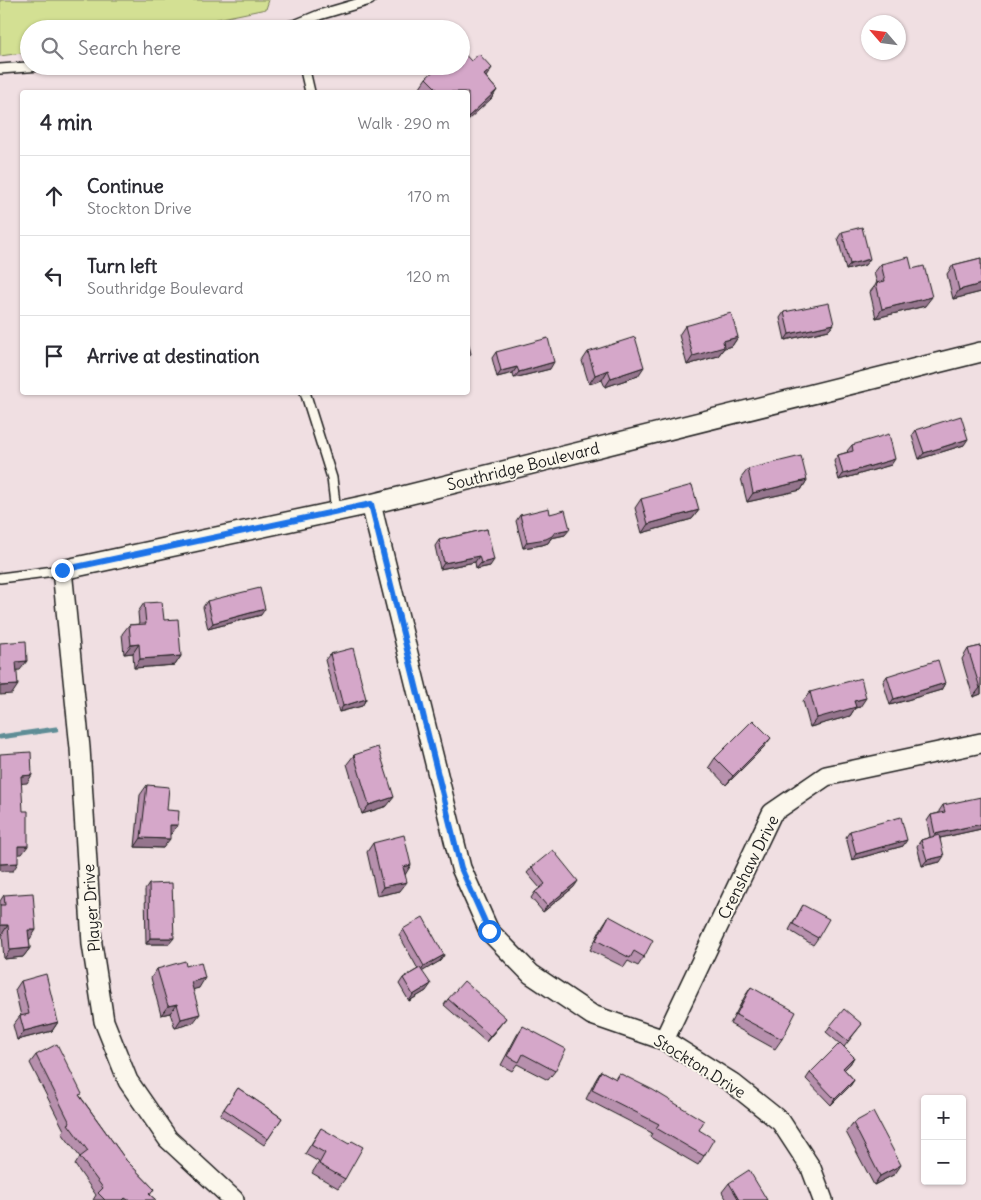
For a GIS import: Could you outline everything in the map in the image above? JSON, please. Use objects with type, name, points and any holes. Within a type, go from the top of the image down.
[{"type":"street","name":"Southridge Boulevard","points":[[62,570],[371,504],[981,352]]},
{"type":"street","name":"Stockton Drive","points":[[371,504],[461,868],[489,931],[532,974],[592,1015],[664,1040],[731,1082],[781,1122],[811,1168],[823,1200]]},
{"type":"street","name":"Player Drive","points":[[62,570],[80,748],[92,944],[104,1021],[128,1081],[168,1139],[234,1200]]},
{"type":"street","name":"Crenshaw Drive","points":[[664,1040],[772,813],[826,776],[981,743]]},
{"type":"lane","points":[[309,20],[319,15],[370,0]]},
{"type":"lane","points":[[0,69],[20,68]]},
{"type":"lane","points":[[306,75],[310,90]]},
{"type":"lane","points":[[306,395],[332,478],[336,512]]},
{"type":"lane","points":[[0,578],[62,570]]},
{"type":"green space","points":[[0,0],[269,0],[266,9],[213,20],[20,20],[20,53],[0,56]]},
{"type":"building","points":[[479,54],[492,68],[484,75],[497,90],[470,115],[470,90],[438,90],[426,78],[429,75],[470,75],[470,60]]},
{"type":"building","points":[[862,227],[870,259],[850,264],[842,232]]},
{"type":"building","points":[[909,257],[912,269],[924,266],[932,297],[882,309],[876,283],[885,281],[881,264]]},
{"type":"building","points":[[981,258],[981,284],[959,290],[953,265]]},
{"type":"building","points":[[829,303],[834,324],[789,334],[784,312]]},
{"type":"building","points":[[731,313],[738,337],[723,341],[724,347],[693,356],[685,326]]},
{"type":"building","points":[[635,337],[644,367],[611,378],[608,370],[595,375],[588,352]]},
{"type":"building","points":[[548,338],[554,362],[519,372],[517,367],[501,371],[496,352]]},
{"type":"building","points":[[961,416],[968,439],[924,453],[916,430]]},
{"type":"building","points":[[889,434],[895,459],[843,474],[838,455],[853,451],[852,445]]},
{"type":"building","points":[[801,456],[807,480],[753,493],[748,469]]},
{"type":"building","points":[[692,485],[699,510],[648,524],[641,499]]},
{"type":"building","points":[[549,508],[550,514],[565,510],[570,529],[555,532],[546,539],[527,542],[520,515]]},
{"type":"building","points":[[487,529],[494,560],[481,563],[479,556],[444,563],[439,540]]},
{"type":"building","points":[[260,588],[265,609],[213,623],[207,601]]},
{"type":"building","points":[[162,602],[164,620],[178,619],[181,656],[140,659],[139,644],[131,645],[129,625],[146,624],[144,603]]},
{"type":"building","points":[[26,641],[27,661],[16,662],[18,685],[0,686],[0,643]]},
{"type":"building","points":[[981,646],[981,687],[980,688],[968,649]]},
{"type":"building","points":[[353,648],[366,699],[343,706],[330,654]]},
{"type":"building","points":[[938,660],[945,683],[894,699],[887,676]]},
{"type":"building","points":[[861,678],[866,698],[854,701],[856,707],[817,718],[810,692]]},
{"type":"building","points":[[753,720],[771,738],[733,776],[715,758]]},
{"type":"building","points":[[378,747],[394,797],[369,805],[354,755]]},
{"type":"building","points":[[31,752],[32,775],[21,776],[23,811],[28,811],[28,846],[18,846],[18,863],[0,864],[0,754]]},
{"type":"building","points":[[147,785],[169,787],[167,810],[179,811],[178,825],[170,825],[170,839],[141,838]]},
{"type":"building","points":[[981,797],[981,824],[935,834],[931,815],[945,812],[943,805]]},
{"type":"building","points":[[901,817],[907,840],[856,854],[850,831]]},
{"type":"building","points":[[404,835],[411,865],[403,867],[407,882],[383,887],[373,843]]},
{"type":"building","points":[[939,835],[944,856],[927,860],[921,840]]},
{"type":"building","points":[[553,850],[578,881],[547,906],[535,892],[545,884],[532,867]]},
{"type":"building","points":[[172,883],[174,938],[150,938],[149,884]]},
{"type":"building","points":[[33,893],[36,930],[28,930],[30,948],[10,950],[8,925],[0,925],[0,905],[5,905],[4,895]]},
{"type":"building","points":[[803,905],[829,919],[818,938],[793,924]]},
{"type":"building","points":[[609,916],[653,940],[644,957],[634,951],[630,958],[596,940]]},
{"type":"building","points":[[423,917],[444,955],[424,966],[403,929]]},
{"type":"building","points":[[185,961],[186,966],[201,962],[205,978],[191,982],[200,1014],[181,1019],[177,1004],[168,1006],[157,969]]},
{"type":"building","points":[[420,968],[431,984],[413,995],[403,978]]},
{"type":"building","points":[[46,974],[58,1022],[24,1031],[20,1016],[29,1014],[21,981]]},
{"type":"building","points":[[464,981],[506,1018],[490,1036],[448,999]]},
{"type":"building","points":[[751,987],[796,1012],[782,1039],[736,1015]]},
{"type":"building","points":[[844,1009],[862,1024],[848,1041],[830,1026]]},
{"type":"building","points":[[523,1026],[566,1049],[555,1071],[523,1054],[519,1062],[507,1056]]},
{"type":"building","points":[[840,1043],[854,1057],[843,1068],[854,1080],[835,1099],[810,1073]]},
{"type":"building","points":[[57,1044],[82,1094],[79,1095],[126,1160],[154,1189],[149,1194],[156,1200],[128,1200],[125,1198],[123,1200],[105,1200],[98,1193],[103,1188],[80,1157],[88,1151],[68,1124],[70,1123],[36,1055]]},
{"type":"building","points":[[601,1071],[616,1079],[619,1073],[653,1090],[704,1121],[699,1130],[714,1139],[704,1156],[656,1128],[659,1124],[592,1090]]},
{"type":"building","points":[[238,1088],[282,1118],[268,1139],[224,1109]]},
{"type":"building","points":[[873,1112],[901,1165],[880,1176],[853,1123]]},
{"type":"building","points":[[321,1128],[349,1144],[352,1141],[363,1147],[345,1179],[319,1164],[325,1153],[311,1145]]},
{"type":"building","points":[[749,1170],[767,1200],[739,1200],[729,1183]]},
{"type":"waterway","points":[[0,737],[56,729]]},
{"type":"route","points":[[62,570],[371,504],[461,868],[489,931]]}]
